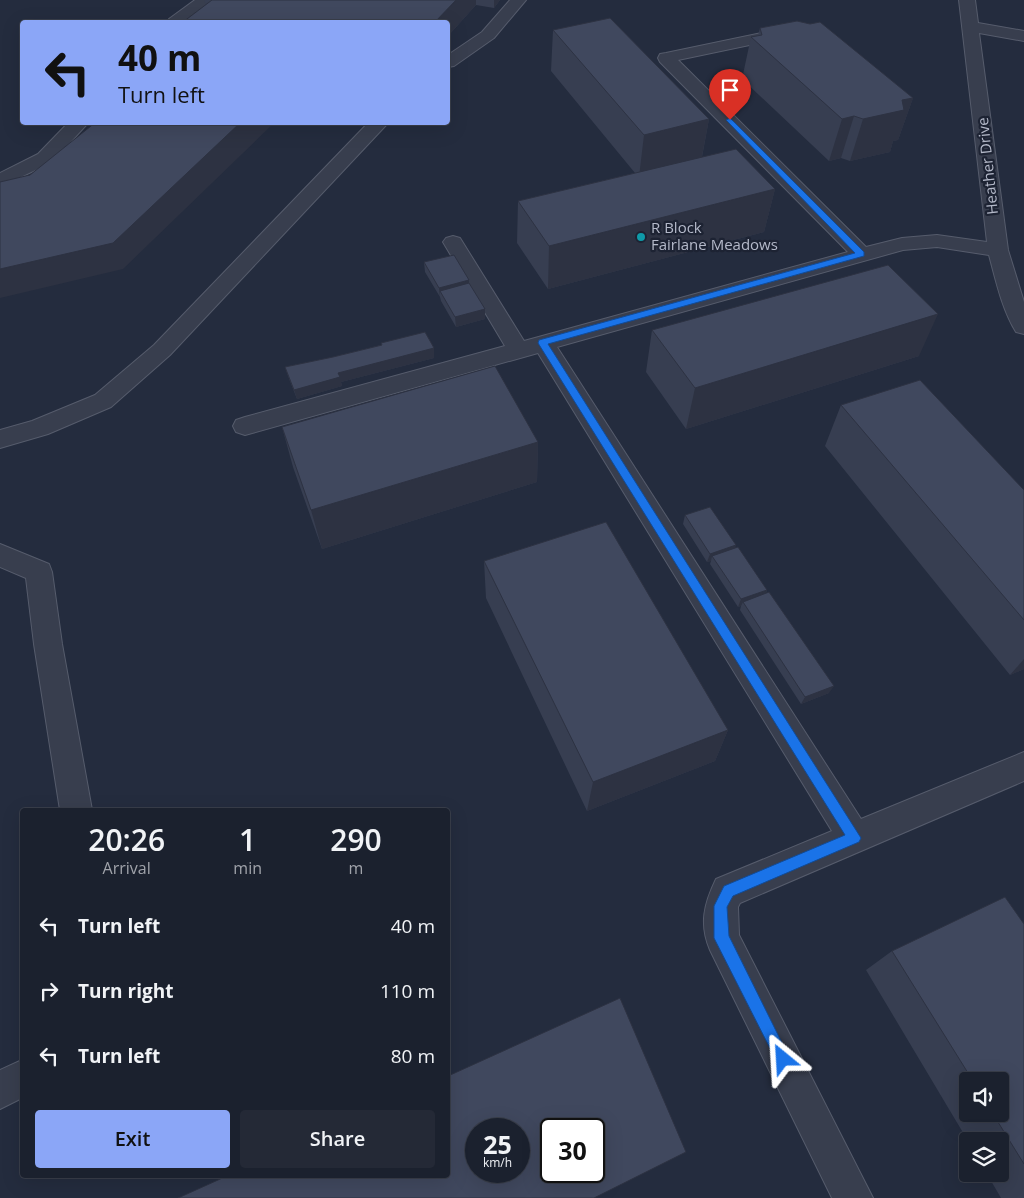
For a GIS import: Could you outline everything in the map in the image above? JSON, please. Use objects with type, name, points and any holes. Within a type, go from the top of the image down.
[{"type":"street","points":[[178,20],[205,0]]},
{"type":"street","points":[[450,61],[488,35],[518,0]]},
{"type":"street","name":"Heather Drive","points":[[967,0],[998,250],[1010,294],[1024,327]]},
{"type":"street","points":[[971,27],[1024,36]]},
{"type":"street","points":[[801,30],[666,58],[737,127],[861,254]]},
{"type":"street","points":[[0,181],[45,158],[77,125]]},
{"type":"street","points":[[0,440],[39,428],[103,401],[162,350],[377,125]]},
{"type":"street","points":[[245,426],[902,244],[937,241],[998,250]]},
{"type":"street","points":[[453,242],[531,347],[854,838]]},
{"type":"street","points":[[0,555],[39,572],[48,644],[76,808]]},
{"type":"street","points":[[853,1198],[722,938],[720,906],[728,891],[1024,766]]},
{"type":"street","points":[[0,1090],[20,1080]]},
{"type":"building","points":[[212,0],[456,0],[437,20],[186,20]]},
{"type":"building","points":[[610,18],[709,119],[644,135],[553,30]]},
{"type":"building","points":[[797,21],[810,24],[820,22],[913,98],[902,100],[904,110],[863,119],[854,116],[842,119],[751,37],[762,35],[760,28]]},
{"type":"building","points":[[92,125],[238,125],[113,243],[0,269],[0,182],[30,175]]},
{"type":"building","points":[[736,149],[775,189],[549,246],[518,201]]},
{"type":"building","points":[[454,255],[469,280],[439,288],[424,262]]},
{"type":"building","points":[[888,265],[938,314],[695,388],[652,330]]},
{"type":"building","points":[[469,283],[485,309],[455,317],[440,291]]},
{"type":"building","points":[[425,332],[434,348],[338,373],[340,377],[294,390],[285,367],[382,345],[381,343]]},
{"type":"building","points":[[495,366],[538,442],[311,510],[282,427]]},
{"type":"building","points":[[920,380],[1024,490],[1024,620],[841,405]]},
{"type":"building","points":[[710,507],[736,545],[710,554],[685,515]]},
{"type":"building","points":[[606,522],[728,730],[593,782],[484,561]]},
{"type":"building","points":[[738,547],[767,590],[741,599],[712,556]]},
{"type":"building","points":[[769,592],[834,686],[805,697],[743,602]]},
{"type":"building","points":[[1005,897],[1024,924],[1024,1164],[1009,1140],[1009,1132],[1004,1132],[998,1122],[1009,1122],[1009,1072],[967,1072],[892,951]]},
{"type":"building","points":[[620,998],[686,1152],[594,1198],[178,1198],[222,1178],[450,1178],[450,1075]]},
{"type":"place","name":"R Block Fairlane Meadows","points":[[641,237]]},
{"type":"route","points":[[730,120],[861,254],[543,343],[854,838],[728,891],[720,906],[722,938],[783,1059]]}]
